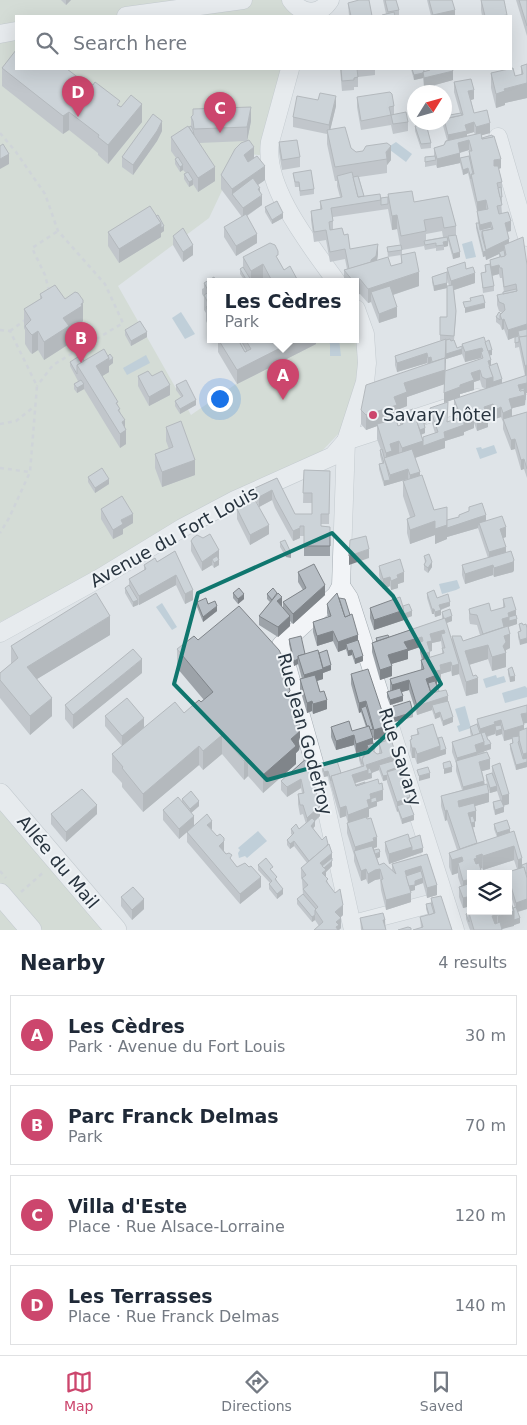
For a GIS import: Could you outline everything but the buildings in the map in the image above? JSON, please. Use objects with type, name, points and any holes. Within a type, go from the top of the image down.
[{"type":"street","points":[[133,15],[243,0]]},
{"type":"street","points":[[291,0],[295,6],[306,14],[319,10],[330,0]]},
{"type":"street","points":[[0,34],[15,31]]},
{"type":"street","points":[[290,70],[270,142],[268,154],[271,170],[278,190],[301,232],[334,278]]},
{"type":"street","points":[[498,137],[527,237]]},
{"type":"street","points":[[341,586],[346,441],[365,382],[367,363],[365,334],[359,317]]},
{"type":"street","points":[[346,441],[491,393]]},
{"type":"street","name":"Avenue du Fort Louis","points":[[0,633],[100,578],[189,524],[235,500],[333,456],[346,441]]},
{"type":"street","name":"Rue Savary","points":[[341,586],[349,598],[455,930]]},
{"type":"street","name":"Rue Jean Godefroy","points":[[341,586],[336,595],[281,645],[322,794],[352,928]]},
{"type":"street","name":"Allée du Mail","points":[[0,794],[116,930]]},
{"type":"street","points":[[10,894],[31,930]]},
{"type":"street","points":[[352,928],[445,900]]},
{"type":"path","points":[[0,133],[16,152],[45,194],[58,231],[105,284],[123,323],[53,365],[37,386],[30,472],[10,518],[0,533]]},
{"type":"path","points":[[49,292],[45,275],[32,248],[58,231]]},
{"type":"path","points":[[0,330],[10,331],[30,316]]},
{"type":"path","points":[[10,331],[37,386]]},
{"type":"path","points":[[0,424],[16,421],[35,406]]},
{"type":"path","points":[[0,468],[30,472]]},
{"type":"path","points":[[10,894],[57,860]]},
{"type":"highlighted area","points":[[332,533],[393,596],[441,684],[368,752],[267,780],[174,684],[198,593]]},
{"type":"green space","points":[[0,0],[291,0],[304,15],[15,15],[15,70],[290,70],[268,154],[249,154],[235,163],[209,218],[118,286],[191,415],[236,384],[251,377],[250,374],[290,343],[359,343],[359,330],[361,338],[358,384],[341,431],[320,453],[0,622]]},
{"type":"green space","points":[[0,801],[110,930],[40,930],[0,883]]},
{"type":"green space","points":[[0,904],[22,930],[0,930]]},
{"type":"water","points":[[396,142],[412,154],[406,162],[390,150],[390,146]]},
{"type":"water","points":[[472,241],[476,257],[466,259],[462,244]]},
{"type":"water","points":[[181,312],[195,334],[185,339],[172,318]]},
{"type":"water","points":[[339,343],[341,356],[330,356],[330,344]]},
{"type":"water","points":[[146,355],[150,363],[127,375],[123,368]]},
{"type":"water","points":[[494,445],[497,453],[480,459],[476,448],[481,447],[482,449]]},
{"type":"water","points":[[457,580],[460,588],[442,594],[439,584]]},
{"type":"water","points":[[162,603],[177,627],[172,630],[156,607]]},
{"type":"water","points":[[496,675],[497,678],[504,676],[506,682],[486,688],[483,679]]},
{"type":"water","points":[[525,686],[527,688],[527,697],[505,703],[502,693]]},
{"type":"water","points":[[465,706],[471,728],[459,732],[457,726],[460,725],[455,709]]},
{"type":"water","points":[[258,831],[267,841],[247,858],[245,856],[239,858],[238,853],[240,850],[238,848]]},
{"type":"place","name":"Les Terrasses","points":[[78,117]]},
{"type":"place","name":"Villa d'Este","points":[[220,133]]},
{"type":"place","name":"Parc Franck Delmas","points":[[81,363]]},
{"type":"place","name":"Les Cèdres","points":[[283,400]]},
{"type":"place","name":"Savary hôtel","points":[[373,415]]}]
